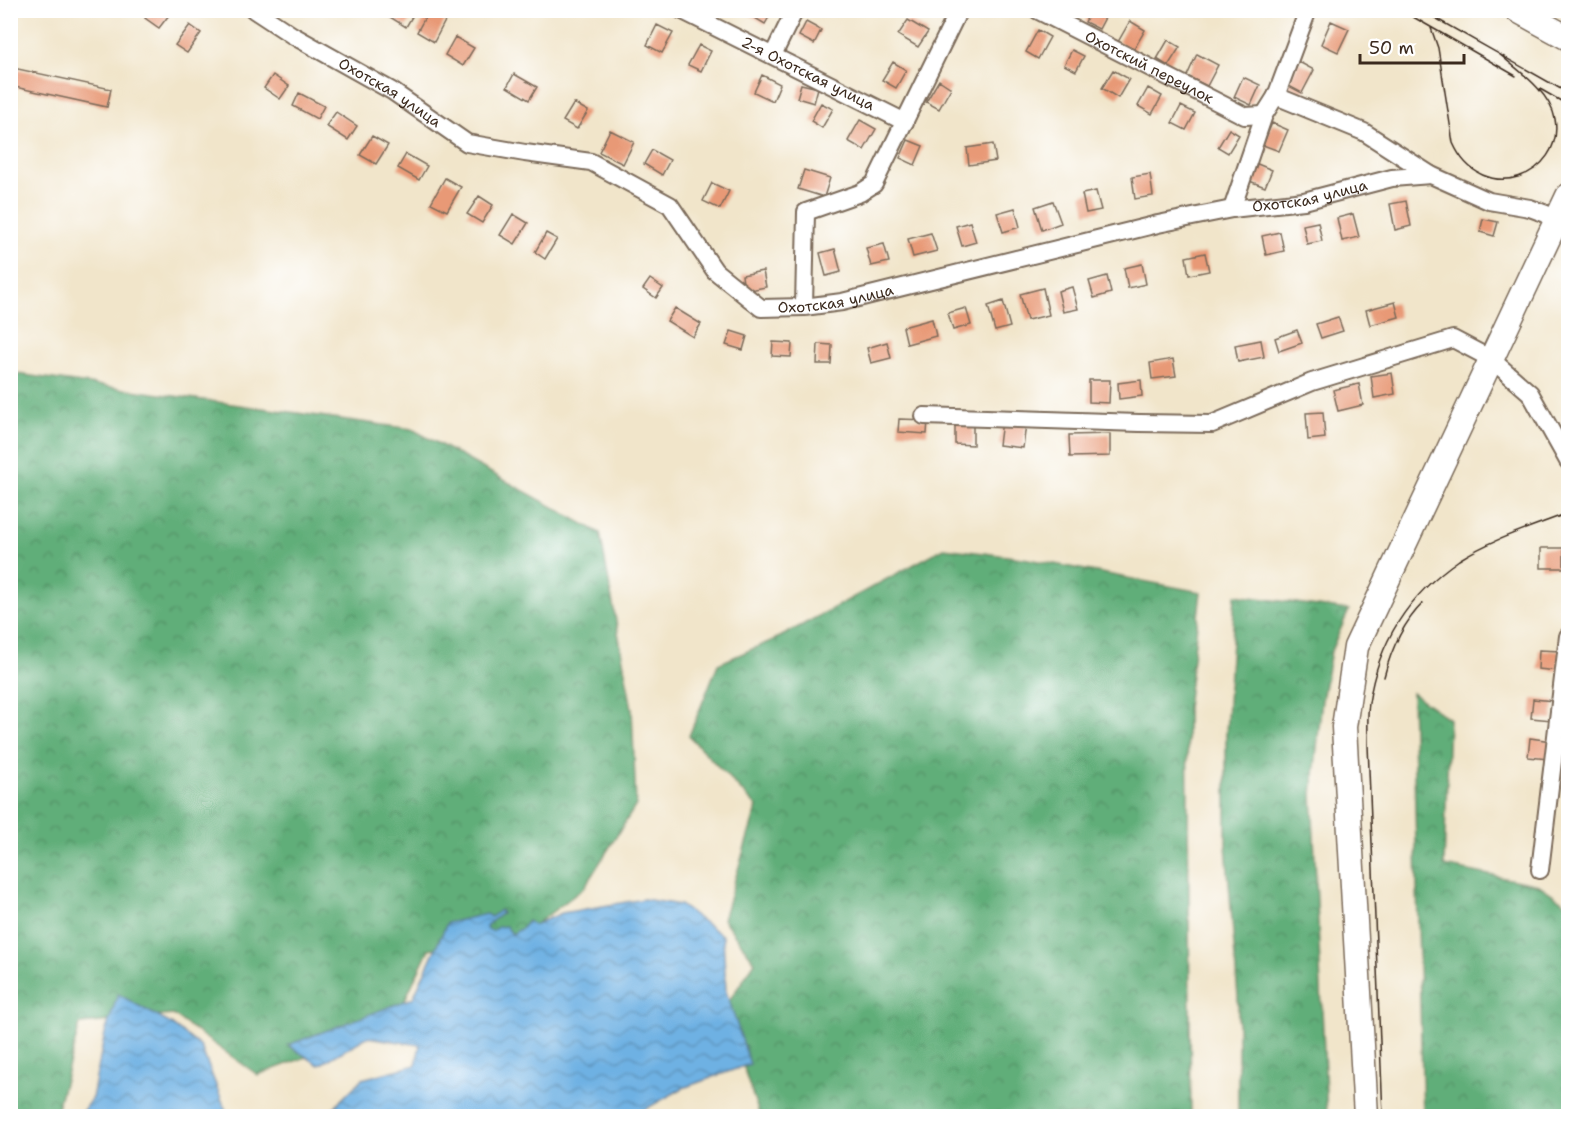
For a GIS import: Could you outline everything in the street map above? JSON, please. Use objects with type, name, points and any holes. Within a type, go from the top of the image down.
[{"type":"main road","points":[[1517,10],[1568,36]]},
{"type":"main road","points":[[1366,1116],[1344,727],[1356,647],[1569,196]]},
{"type":"street","name":"Охотская улица","points":[[254,10],[392,91],[467,143],[591,162],[670,205],[715,271],[761,308],[804,307],[842,302],[1158,224],[1232,210],[1304,201],[1392,178],[1431,175]]},
{"type":"street","name":"2-я Охотская улица","points":[[681,10],[905,122]]},
{"type":"street","points":[[772,55],[795,10]]},
{"type":"street","points":[[804,307],[806,212],[860,193],[874,184],[959,10]]},
{"type":"street","name":"Охотский переулок","points":[[1037,10],[1245,116],[1264,115]]},
{"type":"street","points":[[1232,210],[1264,115],[1276,96],[1308,10]]},
{"type":"street","points":[[1276,96],[1364,132],[1431,175],[1489,201],[1530,208],[1557,218]]},
{"type":"street","points":[[924,416],[1212,423],[1312,382],[1453,339],[1491,358],[1530,393],[1569,460]]},
{"type":"street","points":[[1540,870],[1569,636]]},
{"type":"green space","points":[[10,373],[412,429],[600,533],[632,709],[636,805],[584,888],[524,933],[429,949],[393,1025],[258,1075],[173,1015],[80,1024],[55,1116],[11,1116]]},
{"type":"green space","points":[[944,548],[1023,558],[1201,592],[1187,708],[1191,1116],[760,1116],[746,1076],[729,1001],[755,962],[723,919],[757,807],[689,736],[718,664],[780,637]]},
{"type":"green space","points":[[1235,595],[1349,610],[1331,651],[1322,700],[1312,794],[1327,1116],[1238,1116],[1238,997],[1226,845],[1226,734]]},
{"type":"green space","points":[[1412,693],[1449,719],[1444,866],[1539,885],[1568,905],[1568,1116],[1423,1116]]},
{"type":"water","points":[[644,899],[680,905],[723,936],[726,991],[750,1064],[683,1088],[633,1116],[310,1116],[327,1114],[362,1079],[416,1065],[420,1045],[367,1037],[319,1065],[288,1045],[413,998],[447,923],[486,914],[491,917],[500,910],[502,913],[486,928],[492,931],[506,926],[512,934],[528,921],[534,925],[562,913]]},
{"type":"water","points":[[118,994],[171,1024],[201,1047],[228,1116],[79,1116],[92,1098],[105,1033]]},
{"type":"building","points":[[151,10],[163,10],[169,15],[159,28],[145,18]]},
{"type":"building","points":[[386,10],[405,10],[413,15],[406,27],[385,14]]},
{"type":"building","points":[[753,10],[773,10],[765,24],[750,15]]},
{"type":"building","points":[[1091,10],[1109,10],[1099,29],[1085,22]]},
{"type":"building","points":[[428,12],[445,21],[434,42],[417,32]]},
{"type":"building","points":[[908,20],[928,32],[918,47],[898,35]]},
{"type":"building","points":[[1130,21],[1145,30],[1133,51],[1118,42]]},
{"type":"building","points":[[1331,21],[1349,29],[1338,52],[1321,44]]},
{"type":"building","points":[[806,22],[821,30],[814,44],[799,36]]},
{"type":"building","points":[[190,25],[201,33],[187,53],[175,45]]},
{"type":"building","points":[[657,25],[673,33],[662,53],[647,45]]},
{"type":"building","points":[[1038,30],[1050,37],[1038,59],[1026,52]]},
{"type":"building","points":[[455,37],[474,48],[463,66],[445,55]]},
{"type":"building","points":[[1168,40],[1180,47],[1168,66],[1157,59]]},
{"type":"building","points":[[699,45],[711,51],[701,71],[688,65]]},
{"type":"building","points":[[1072,50],[1084,56],[1076,71],[1064,65]]},
{"type":"building","points":[[10,53],[16,54],[13,68],[111,89],[107,107],[10,86]]},
{"type":"building","points":[[1197,54],[1218,65],[1207,86],[1187,76]]},
{"type":"building","points":[[893,62],[906,70],[896,88],[882,80]]},
{"type":"building","points":[[1299,62],[1314,70],[1302,93],[1287,85]]},
{"type":"building","points":[[1113,70],[1129,79],[1118,98],[1102,88]]},
{"type":"building","points":[[514,74],[537,87],[529,100],[507,87]]},
{"type":"building","points":[[273,75],[289,86],[280,99],[264,88]]},
{"type":"building","points":[[762,75],[780,84],[773,101],[754,92]]},
{"type":"building","points":[[1243,77],[1260,85],[1251,105],[1234,97]]},
{"type":"building","points":[[939,80],[951,88],[939,109],[926,102]]},
{"type":"building","points":[[801,84],[818,88],[814,103],[797,98]]},
{"type":"building","points":[[1148,88],[1162,96],[1152,114],[1138,106]]},
{"type":"building","points":[[299,93],[324,106],[317,119],[293,106]]},
{"type":"building","points":[[574,103],[588,111],[577,129],[563,121]]},
{"type":"building","points":[[821,103],[833,109],[822,128],[811,121]]},
{"type":"building","points":[[1181,106],[1195,113],[1186,130],[1172,123]]},
{"type":"building","points":[[336,112],[357,126],[348,140],[326,126]]},
{"type":"building","points":[[860,120],[876,129],[864,150],[848,141]]},
{"type":"building","points":[[1272,123],[1288,130],[1279,151],[1263,145]]},
{"type":"building","points":[[1229,129],[1239,135],[1228,153],[1218,147]]},
{"type":"building","points":[[610,130],[634,142],[623,164],[599,152]]},
{"type":"building","points":[[372,136],[388,145],[376,164],[360,155]]},
{"type":"building","points":[[908,140],[923,146],[915,165],[900,158]]},
{"type":"building","points":[[993,144],[996,161],[969,165],[967,148]]},
{"type":"building","points":[[652,150],[670,160],[662,175],[644,164]]},
{"type":"building","points":[[406,154],[427,166],[419,180],[398,168]]},
{"type":"building","points":[[1255,163],[1272,170],[1265,187],[1247,180]]},
{"type":"building","points":[[804,170],[830,178],[824,197],[798,189]]},
{"type":"building","points":[[1150,174],[1153,196],[1135,199],[1132,177]]},
{"type":"building","points":[[445,178],[461,187],[447,211],[431,203]]},
{"type":"building","points":[[712,183],[729,191],[720,209],[703,201]]},
{"type":"building","points":[[1096,191],[1101,210],[1086,213],[1082,194]]},
{"type":"building","points":[[479,196],[493,205],[482,223],[467,214]]},
{"type":"building","points":[[1053,201],[1061,223],[1042,230],[1035,207]]},
{"type":"building","points":[[1406,201],[1411,226],[1395,230],[1390,204]]},
{"type":"building","points":[[1015,208],[1020,227],[1003,232],[997,213]]},
{"type":"building","points":[[513,214],[528,223],[515,244],[500,235]]},
{"type":"building","points":[[1353,214],[1359,237],[1342,241],[1337,218]]},
{"type":"building","points":[[1483,219],[1498,222],[1494,236],[1480,232]]},
{"type":"building","points":[[970,222],[976,242],[962,246],[956,226]]},
{"type":"building","points":[[1318,222],[1322,241],[1307,244],[1303,225]]},
{"type":"building","points":[[1280,232],[1284,251],[1266,255],[1262,236]]},
{"type":"building","points":[[546,233],[557,239],[545,259],[535,252]]},
{"type":"building","points":[[931,233],[937,251],[913,257],[908,239]]},
{"type":"building","points":[[884,244],[889,262],[871,266],[866,248]]},
{"type":"building","points":[[835,249],[841,272],[826,276],[820,253]]},
{"type":"building","points":[[1205,253],[1209,271],[1189,275],[1186,257]]},
{"type":"building","points":[[1142,264],[1146,284],[1128,288],[1124,268]]},
{"type":"building","points":[[763,271],[766,287],[744,291],[742,275]]},
{"type":"building","points":[[1107,276],[1111,293],[1094,298],[1089,281]]},
{"type":"building","points":[[650,279],[663,288],[656,298],[643,289]]},
{"type":"building","points":[[1072,287],[1078,309],[1063,312],[1058,291]]},
{"type":"building","points":[[1043,288],[1049,315],[1027,320],[1020,294]]},
{"type":"building","points":[[1003,301],[1010,327],[995,331],[988,306]]},
{"type":"building","points":[[1395,302],[1399,317],[1370,325],[1366,310]]},
{"type":"building","points":[[675,308],[701,324],[693,337],[667,321]]},
{"type":"building","points":[[966,308],[971,325],[953,330],[948,313]]},
{"type":"building","points":[[1338,317],[1343,331],[1321,338],[1316,324]]},
{"type":"building","points":[[932,319],[936,336],[907,344],[903,327]]},
{"type":"building","points":[[1297,330],[1302,343],[1279,351],[1275,338]]},
{"type":"building","points":[[731,331],[747,336],[743,350],[726,345]]},
{"type":"building","points":[[1261,340],[1264,357],[1238,362],[1235,345]]},
{"type":"building","points":[[773,342],[792,343],[791,357],[772,356]]},
{"type":"building","points":[[887,342],[891,358],[871,363],[867,348]]},
{"type":"building","points":[[818,344],[832,345],[831,364],[817,364]]},
{"type":"building","points":[[1173,359],[1176,376],[1152,379],[1150,363]]},
{"type":"building","points":[[1392,373],[1395,394],[1374,398],[1371,376]]},
{"type":"building","points":[[1089,380],[1110,380],[1109,403],[1089,402]]},
{"type":"building","points":[[1141,380],[1142,396],[1119,399],[1118,383]]},
{"type":"building","points":[[1359,384],[1363,405],[1338,411],[1333,390]]},
{"type":"building","points":[[1323,412],[1325,438],[1308,440],[1306,413]]},
{"type":"building","points":[[899,419],[928,420],[927,434],[898,432]]},
{"type":"building","points":[[955,421],[973,421],[973,445],[955,444]]},
{"type":"building","points":[[1002,421],[1026,424],[1023,448],[999,445]]},
{"type":"building","points":[[1110,434],[1110,456],[1070,457],[1069,435]]},
{"type":"building","points":[[1541,548],[1564,548],[1564,568],[1541,568]]},
{"type":"building","points":[[1539,650],[1560,651],[1558,671],[1538,669]]},
{"type":"building","points":[[1533,699],[1554,701],[1552,720],[1531,718]]},
{"type":"building","points":[[1530,738],[1551,741],[1549,759],[1528,757]]},
{"type":"tram line","points":[[1401,10],[1516,76]]},
{"type":"tram line","points":[[1421,10],[1568,93]]},
{"type":"tram line","points":[[1431,28],[1438,48],[1453,143],[1466,163],[1483,175],[1501,179],[1519,177],[1535,169],[1547,156],[1555,139],[1555,119],[1552,109],[1540,91],[1499,54]]},
{"type":"tram line","points":[[1540,89],[1568,105]]},
{"type":"tram line","points":[[1383,1116],[1368,745],[1369,703],[1373,681],[1398,622],[1410,605],[1441,574],[1459,560],[1485,546],[1568,513]]},
{"type":"tram line","points":[[1384,677],[1399,637],[1409,619],[1423,603]]}]
